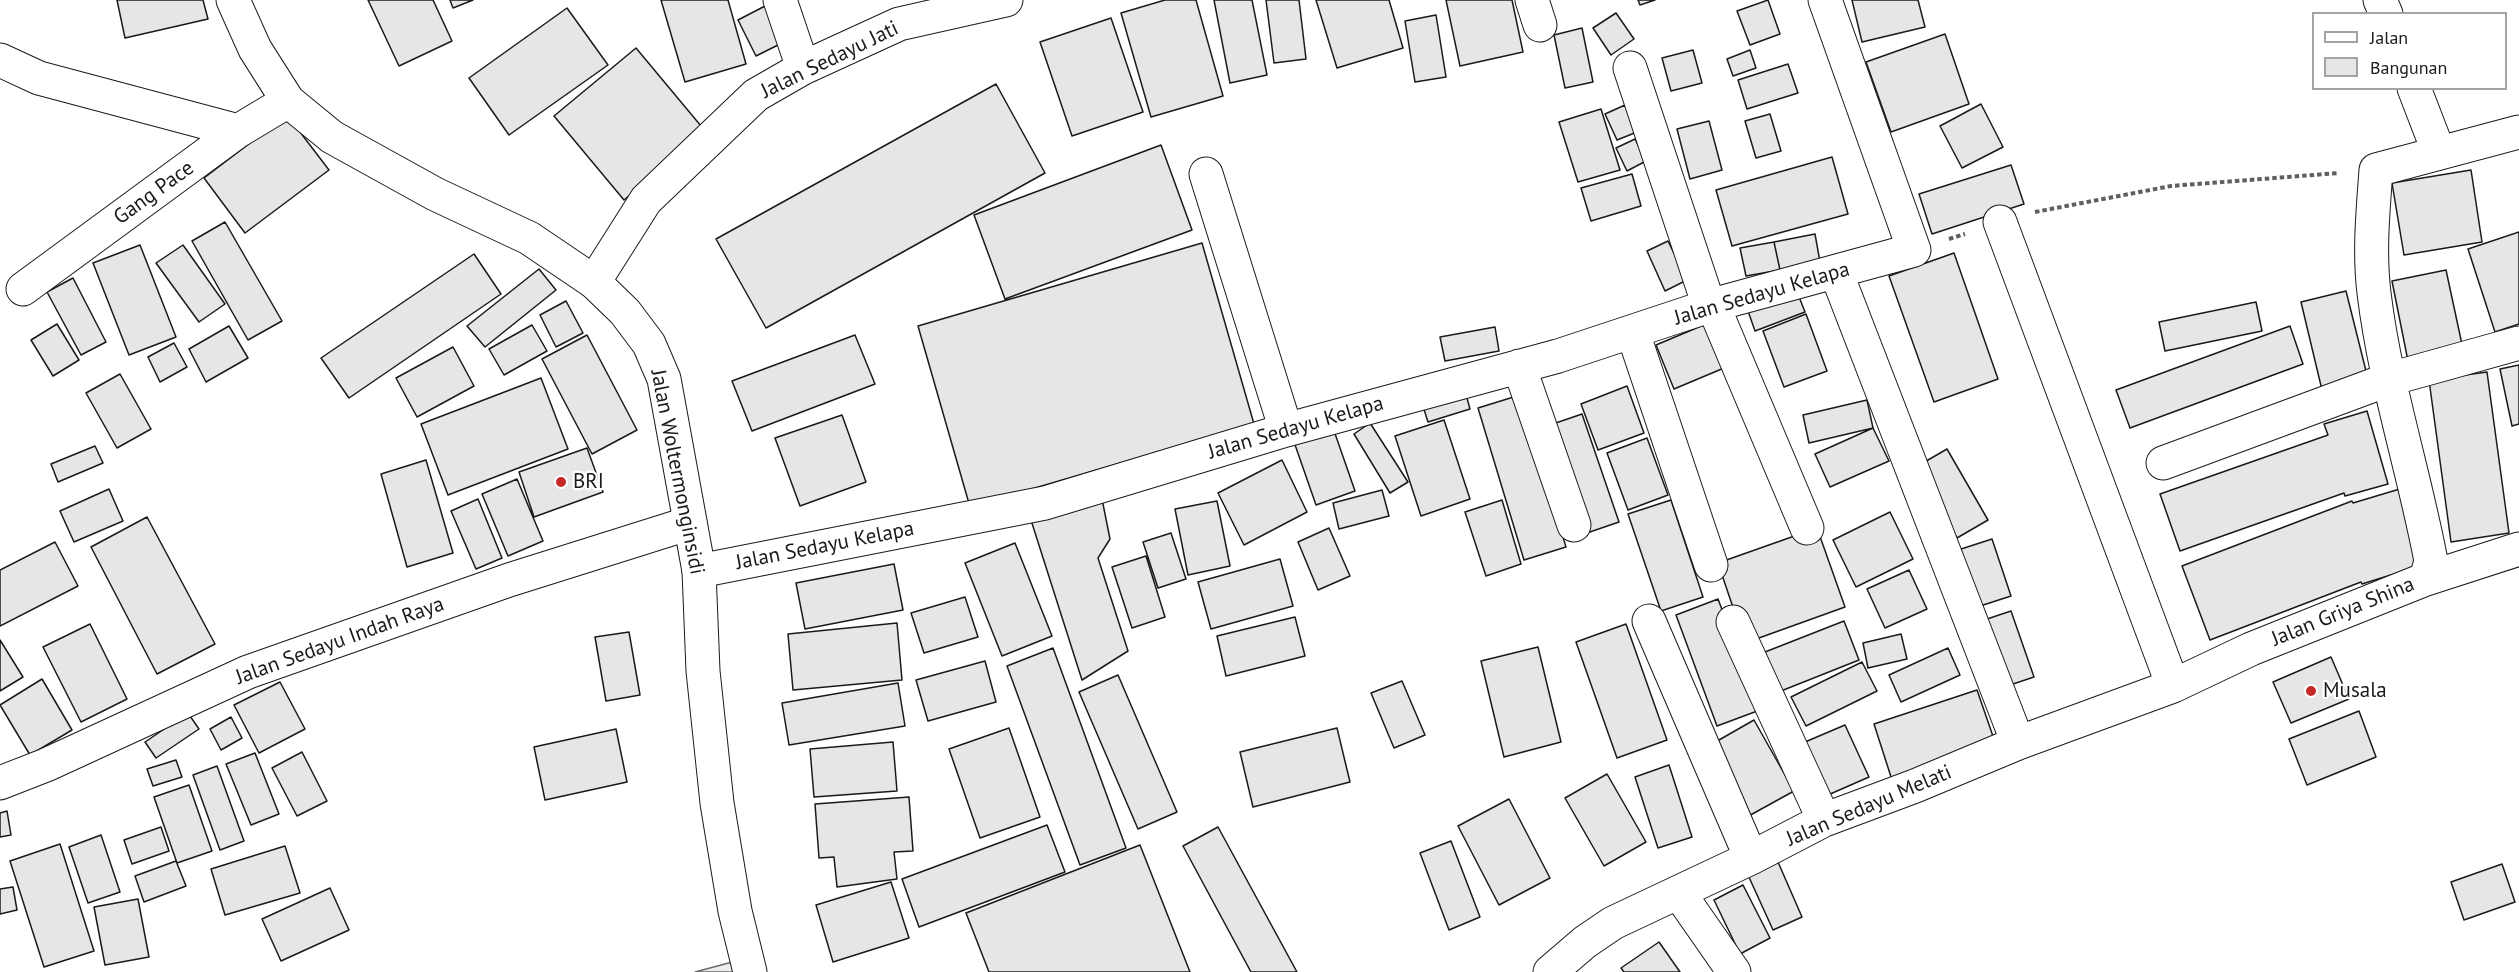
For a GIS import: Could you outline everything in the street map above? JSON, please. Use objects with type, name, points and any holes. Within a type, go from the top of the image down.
[{"type":"street","name":"Jalan Woltermonginsidi","points":[[233,0],[255,49],[288,101],[332,137],[435,194],[529,238],[594,282],[625,312],[649,344],[664,380],[699,571],[703,671],[717,803],[735,911],[750,972]]},
{"type":"street","points":[[780,0],[803,68]]},
{"type":"street","name":"Jalan Sedayu Jati","points":[[594,282],[646,200],[756,95],[897,12],[1003,0]]},
{"type":"street","points":[[1825,0],[1900,254]]},
{"type":"street","points":[[0,60],[39,78],[238,131]]},
{"type":"street","points":[[1630,68],[1709,306],[1718,316],[1807,528]]},
{"type":"street","points":[[2415,90],[2435,143]]},
{"type":"street","name":"Gang Pace","points":[[23,289],[238,131],[288,101]]},
{"type":"street","points":[[2376,170],[2435,143],[2519,132]]},
{"type":"street","name":"Jalan Griya Shina","points":[[2173,686],[2252,649],[2426,579],[2431,561],[2390,380],[2374,292],[2371,238],[2376,170]]},
{"type":"street","points":[[1206,174],[1286,430]]},
{"type":"street","points":[[2000,222],[2173,686]]},
{"type":"street","name":"Jalan Sedayu Kelapa","points":[[699,571],[1045,502],[1286,430],[1634,333],[1709,306],[1900,254]]},
{"type":"street","points":[[1836,272],[2018,743]]},
{"type":"street","points":[[1634,333],[1711,565]]},
{"type":"street","points":[[2163,463],[2390,380],[2519,343]]},
{"type":"street","points":[[1519,366],[1574,525]]},
{"type":"street","name":"Jalan Sedayu Indah Raya","points":[[0,783],[46,765],[248,672],[509,580],[690,523]]},
{"type":"street","points":[[2426,579],[2519,549]]},
{"type":"street","points":[[1648,621],[1751,858]]},
{"type":"street","points":[[1732,622],[1824,820]]},
{"type":"street","name":"Jalan Sedayu Melati","points":[[1550,972],[1585,942],[1612,923],[1679,893],[1824,820],[1915,786],[2018,743],[2173,686]]},
{"type":"street","points":[[1679,893],[1734,972]]},
{"type":"path","points":[[1900,254],[2016,215],[2170,186],[2376,170]]},
{"type":"shaded area","points":[[736,961],[739,972],[695,972]]},
{"type":"building","points":[[117,0],[203,0],[208,19],[125,38]]},
{"type":"building","points":[[368,0],[433,0],[452,41],[399,66]]},
{"type":"building","points":[[450,0],[473,0],[453,8]]},
{"type":"building","points":[[661,0],[728,0],[746,64],[685,82]]},
{"type":"building","points":[[1165,0],[1196,0],[1223,96],[1151,117],[1121,13]]},
{"type":"building","points":[[1214,0],[1252,0],[1267,75],[1230,83]]},
{"type":"building","points":[[1266,0],[1299,0],[1306,59],[1274,63]]},
{"type":"building","points":[[1316,0],[1389,0],[1403,48],[1337,68]]},
{"type":"building","points":[[1446,0],[1512,0],[1523,52],[1460,66]]},
{"type":"building","points":[[1638,0],[1655,0],[1640,5]]},
{"type":"building","points":[[1768,0],[1780,34],[1750,45],[1737,11]]},
{"type":"building","points":[[1852,0],[1918,0],[1925,27],[1862,42]]},
{"type":"building","points":[[767,5],[784,42],[756,56],[738,20]]},
{"type":"building","points":[[567,8],[608,65],[509,135],[469,78]]},
{"type":"building","points":[[1616,13],[1634,39],[1611,55],[1593,28]]},
{"type":"building","points":[[1436,15],[1446,77],[1415,82],[1405,21]]},
{"type":"building","points":[[1111,18],[1143,112],[1072,136],[1040,42]]},
{"type":"building","points":[[1582,28],[1593,82],[1565,88],[1554,35]]},
{"type":"building","points":[[1945,34],[1969,104],[1891,132],[1866,62]]},
{"type":"building","points":[[636,48],[706,132],[624,200],[554,116]]},
{"type":"building","points":[[1693,50],[1702,83],[1671,91],[1662,58]]},
{"type":"building","points":[[1750,50],[1756,68],[1733,76],[1727,59]]},
{"type":"building","points":[[1788,64],[1798,93],[1747,109],[1738,80]]},
{"type":"building","points":[[996,84],[1045,173],[766,328],[716,239]]},
{"type":"building","points":[[1981,104],[2003,147],[1962,168],[1940,126]]},
{"type":"building","points":[[1625,105],[1637,132],[1617,140],[1605,114]]},
{"type":"building","points":[[1601,109],[1620,170],[1578,182],[1559,122]]},
{"type":"building","points":[[1770,114],[1781,151],[1756,158],[1745,121]]},
{"type":"building","points":[[287,115],[329,170],[245,233],[204,178]]},
{"type":"building","points":[[1709,121],[1722,170],[1690,179],[1677,129]]},
{"type":"building","points":[[1635,139],[1646,161],[1627,171],[1616,148]]},
{"type":"building","points":[[1161,145],[1192,230],[1005,299],[974,215]]},
{"type":"building","points":[[1832,157],[1848,214],[1732,246],[1716,190]]},
{"type":"building","points":[[2011,165],[2024,204],[1932,234],[1919,194]]},
{"type":"building","points":[[2471,170],[2482,242],[2404,255],[2392,183]]},
{"type":"building","points":[[1632,174],[1641,206],[1591,221],[1581,188]]},
{"type":"building","points":[[225,222],[282,321],[248,340],[192,241]]},
{"type":"building","points":[[2519,232],[2519,324],[2495,332],[2468,249]]},
{"type":"building","points":[[1815,234],[1820,262],[1780,270],[1774,242]]},
{"type":"building","points":[[1668,241],[1687,280],[1665,291],[1647,251]]},
{"type":"building","points":[[1774,242],[1780,270],[1746,276],[1740,248]]},
{"type":"building","points":[[1202,243],[1254,424],[970,507],[918,326]]},
{"type":"building","points":[[140,245],[176,337],[129,355],[93,263]]},
{"type":"building","points":[[183,245],[225,304],[199,322],[156,263]]},
{"type":"building","points":[[1954,253],[1998,379],[1934,402],[1889,276]]},
{"type":"building","points":[[474,254],[501,294],[349,398],[321,358]]},
{"type":"building","points":[[539,269],[556,290],[485,347],[467,326]]},
{"type":"building","points":[[2446,270],[2463,349],[2408,361],[2392,281]]},
{"type":"building","points":[[73,278],[106,342],[81,355],[47,292]]},
{"type":"building","points":[[1796,289],[1805,312],[1755,331],[1747,308]]},
{"type":"building","points":[[2346,291],[2368,379],[2322,390],[2301,302]]},
{"type":"building","points":[[566,301],[583,333],[556,347],[540,315]]},
{"type":"building","points":[[2256,302],[2262,331],[2165,351],[2159,322]]},
{"type":"building","points":[[1806,314],[1827,371],[1784,387],[1763,331]]},
{"type":"building","points":[[57,324],[79,360],[53,376],[31,340]]},
{"type":"building","points":[[1706,324],[1724,368],[1674,389],[1656,345]]},
{"type":"building","points":[[532,325],[547,351],[504,375],[489,349]]},
{"type":"building","points":[[229,326],[248,358],[206,382],[189,349]]},
{"type":"building","points":[[2290,326],[2303,364],[2130,428],[2116,390]]},
{"type":"building","points":[[1495,327],[1499,351],[1445,361],[1440,337]]},
{"type":"building","points":[[587,335],[637,430],[592,454],[542,359]]},
{"type":"building","points":[[855,335],[875,384],[752,431],[732,381]]},
{"type":"building","points":[[174,343],[187,367],[160,382],[148,357]]},
{"type":"building","points":[[453,347],[474,386],[417,417],[396,378]]},
{"type":"building","points":[[2519,365],[2519,424],[2512,426],[2500,369]]},
{"type":"building","points":[[2487,372],[2509,533],[2451,542],[2429,380]]},
{"type":"building","points":[[120,374],[151,429],[117,448],[86,393]]},
{"type":"building","points":[[541,378],[568,449],[448,495],[421,424]]},
{"type":"building","points":[[1627,386],[1644,433],[1598,450],[1581,404]]},
{"type":"building","points":[[1465,391],[1470,409],[1428,422],[1422,403]]},
{"type":"building","points":[[1520,395],[1566,547],[1524,560],[1478,408]]},
{"type":"building","points":[[1867,400],[1873,428],[1809,443],[1803,415]]},
{"type":"building","points":[[2367,411],[2388,484],[2345,496],[2344,493],[2180,551],[2160,494],[2328,435],[2324,424]]},
{"type":"building","points":[[1582,414],[1619,522],[1584,534],[1547,426]]},
{"type":"building","points":[[842,415],[866,482],[800,506],[775,438]]},
{"type":"building","points":[[1444,420],[1470,499],[1421,516],[1395,436]]},
{"type":"building","points":[[1370,423],[1408,482],[1390,493],[1354,434]]},
{"type":"building","points":[[1332,425],[1355,491],[1316,505],[1293,439]]},
{"type":"building","points":[[1873,428],[1889,461],[1830,487],[1815,454]]},
{"type":"building","points":[[1647,438],[1668,495],[1628,510],[1607,453]]},
{"type":"building","points":[[95,446],[103,463],[58,482],[51,464]]},
{"type":"building","name":"BRI","points":[[587,448],[603,492],[534,517],[519,472]]},
{"type":"building","points":[[1947,449],[1988,520],[1957,538],[1916,467]]},
{"type":"building","points":[[426,460],[453,553],[407,567],[381,474]]},
{"type":"building","points":[[1282,460],[1307,512],[1244,545],[1218,493]]},
{"type":"building","points":[[517,479],[543,541],[508,556],[482,494]]},
{"type":"building","points":[[2403,488],[2426,564],[2362,584],[2361,582],[2210,640],[2182,566],[2352,501],[2353,503]]},
{"type":"building","points":[[109,489],[123,521],[74,542],[60,511]]},
{"type":"building","points":[[1382,490],[1389,516],[1339,529],[1333,503]]},
{"type":"building","points":[[1101,494],[1110,539],[1098,558],[1128,651],[1082,680],[1030,517]]},
{"type":"building","points":[[478,499],[502,558],[476,569],[451,511]]},
{"type":"building","points":[[1502,500],[1521,564],[1486,576],[1465,512]]},
{"type":"building","points":[[1671,500],[1703,597],[1661,611],[1628,514]]},
{"type":"building","points":[[1217,501],[1230,566],[1188,575],[1175,509]]},
{"type":"building","points":[[1890,512],[1913,559],[1856,587],[1833,540]]},
{"type":"building","points":[[147,517],[215,644],[157,674],[91,547]]},
{"type":"building","points":[[1329,528],[1350,576],[1318,590],[1298,542]]},
{"type":"building","points":[[1817,528],[1845,607],[1745,643],[1718,563]]},
{"type":"building","points":[[1171,533],[1186,579],[1158,588],[1143,542]]},
{"type":"building","points":[[1992,539],[2011,596],[1974,608],[1955,551]]},
{"type":"building","points":[[55,542],[78,586],[0,626],[0,570]]},
{"type":"building","points":[[1015,543],[1052,636],[1002,656],[965,563]]},
{"type":"building","points":[[1146,556],[1165,617],[1132,628],[1112,567]]},
{"type":"building","points":[[1280,559],[1293,606],[1211,629],[1198,582]]},
{"type":"building","points":[[894,564],[903,610],[805,629],[796,583]]},
{"type":"building","points":[[1909,570],[1927,609],[1885,628],[1867,589]]},
{"type":"building","points":[[965,597],[978,637],[924,653],[911,613]]},
{"type":"building","points":[[1718,599],[1760,710],[1717,726],[1676,615]]},
{"type":"building","points":[[2011,611],[2034,677],[2010,685],[1987,619]]},
{"type":"building","points":[[1295,617],[1305,656],[1226,676],[1217,636]]},
{"type":"building","points":[[1844,621],[1859,660],[1781,691],[1765,652]]},
{"type":"building","points":[[897,623],[902,680],[793,690],[788,634]]},
{"type":"building","points":[[90,624],[127,699],[81,722],[43,647]]},
{"type":"building","points":[[1626,624],[1667,740],[1617,758],[1576,642]]},
{"type":"building","points":[[629,632],[640,695],[606,701],[595,637]]},
{"type":"building","points":[[1901,634],[1907,659],[1868,668],[1863,643]]},
{"type":"building","points":[[0,640],[23,677],[0,691]]},
{"type":"building","points":[[1538,647],[1561,742],[1504,757],[1481,661]]},
{"type":"building","points":[[1053,648],[1126,848],[1080,865],[1007,666]]},
{"type":"building","points":[[1948,648],[1960,675],[1901,702],[1889,675]]},
{"type":"building","name":"Musala","points":[[2331,657],[2349,699],[2291,723],[2273,682]]},
{"type":"building","points":[[985,661],[996,702],[928,721],[916,680]]},
{"type":"building","points":[[1862,662],[1877,691],[1806,726],[1791,697]]},
{"type":"building","points":[[1118,675],[1177,812],[1138,829],[1079,692]]},
{"type":"building","points":[[42,679],[72,730],[30,755],[0,705]]},
{"type":"building","points":[[1402,681],[1425,735],[1394,748],[1371,693]]},
{"type":"building","points":[[280,682],[305,729],[259,753],[234,705]]},
{"type":"building","points":[[898,683],[905,726],[789,745],[782,703]]},
{"type":"building","points":[[1977,690],[1996,745],[1892,780],[1874,724]]},
{"type":"building","points":[[2359,711],[2376,757],[2307,785],[2289,739]]},
{"type":"building","points":[[188,713],[199,729],[156,758],[145,742]]},
{"type":"building","points":[[231,717],[242,738],[221,750],[210,729]]},
{"type":"building","points":[[1754,720],[1794,791],[1745,818],[1705,748]]},
{"type":"building","points":[[1845,725],[1869,777],[1828,795],[1805,742]]},
{"type":"building","points":[[1009,728],[1040,817],[980,838],[949,749]]},
{"type":"building","points":[[1337,728],[1350,782],[1253,807],[1240,752]]},
{"type":"building","points":[[616,729],[627,782],[545,800],[534,747]]},
{"type":"building","points":[[893,742],[897,791],[814,797],[810,749]]},
{"type":"building","points":[[302,752],[327,801],[297,816],[272,768]]},
{"type":"building","points":[[255,753],[279,814],[251,825],[226,764]]},
{"type":"building","points":[[176,760],[182,777],[153,786],[147,769]]},
{"type":"building","points":[[1669,765],[1692,837],[1658,848],[1635,777]]},
{"type":"building","points":[[217,766],[244,841],[220,850],[193,775]]},
{"type":"building","points":[[1607,774],[1646,842],[1604,866],[1565,798]]},
{"type":"building","points":[[189,785],[212,851],[177,863],[154,797]]},
{"type":"building","points":[[909,797],[913,851],[894,852],[897,879],[837,887],[834,857],[819,858],[815,804]]},
{"type":"building","points":[[1509,799],[1550,878],[1499,905],[1458,826]]},
{"type":"building","points":[[7,811],[11,835],[0,837],[0,813]]},
{"type":"building","points":[[1047,825],[1065,872],[919,927],[902,879]]},
{"type":"building","points":[[161,827],[169,851],[132,864],[124,840]]},
{"type":"building","points":[[1218,827],[1297,972],[1251,972],[1183,846]]},
{"type":"building","points":[[101,835],[120,892],[88,903],[69,847]]},
{"type":"building","points":[[1451,841],[1480,917],[1449,930],[1420,853]]},
{"type":"building","points":[[60,844],[94,951],[44,967],[10,861]]},
{"type":"building","points":[[1140,845],[1190,972],[989,972],[966,913]]},
{"type":"building","points":[[285,846],[300,893],[225,915],[211,869]]},
{"type":"building","points":[[176,861],[186,886],[144,902],[135,876]]},
{"type":"building","points":[[1778,862],[1802,917],[1773,930],[1748,875]]},
{"type":"building","points":[[2502,864],[2515,902],[2464,920],[2451,882]]},
{"type":"building","points":[[891,882],[909,938],[833,962],[816,905]]},
{"type":"building","points":[[1743,885],[1770,938],[1740,954],[1714,900]]},
{"type":"building","points":[[13,887],[17,910],[0,914],[0,889]]},
{"type":"building","points":[[330,888],[349,930],[281,961],[262,919]]},
{"type":"building","points":[[138,899],[149,957],[105,965],[94,907]]},
{"type":"building","points":[[1659,942],[1680,972],[1624,972],[1621,968]]},
{"type":"place","name":"BRI","points":[[561,482]]},
{"type":"place","name":"Musala","points":[[2311,691]]}]
